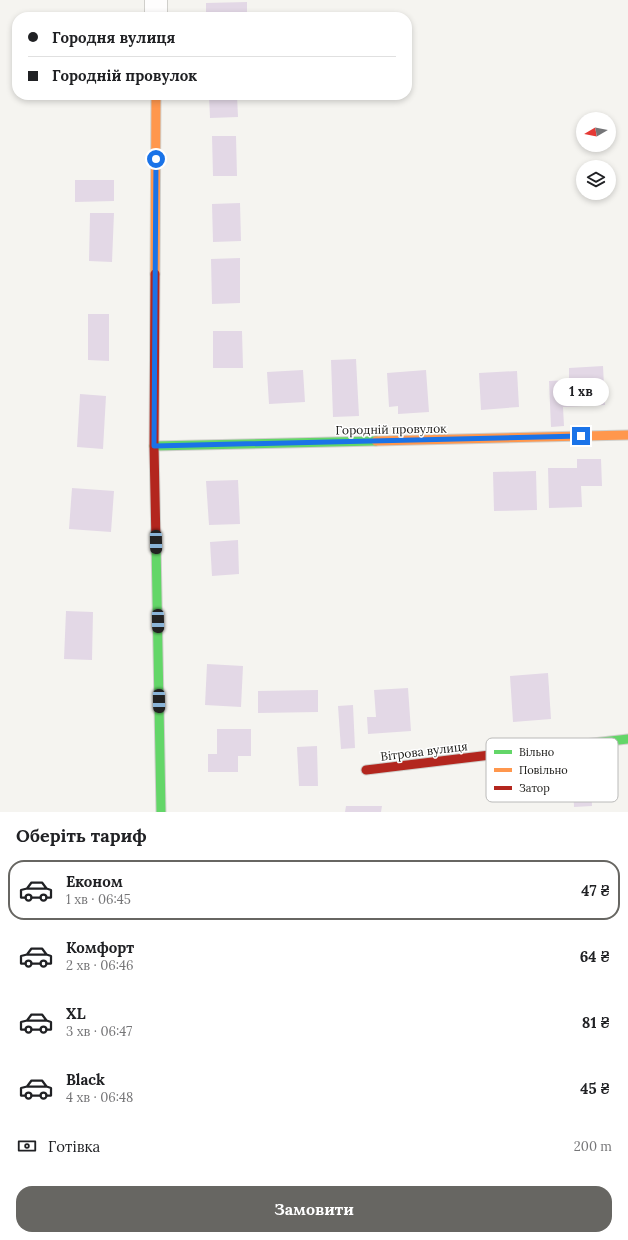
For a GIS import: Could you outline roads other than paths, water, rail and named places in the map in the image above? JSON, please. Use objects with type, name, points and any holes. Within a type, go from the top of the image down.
[{"type":"street","points":[[156,0],[156,12]]},
{"type":"street","points":[[156,100],[154,446],[162,812]]},
{"type":"street","name":"Городній провулок","points":[[154,446],[628,435]]},
{"type":"street","name":"Вітрова вулиця","points":[[618,740],[628,739]]},
{"type":"street","name":"Вітрова вулиця","points":[[366,770],[486,756]]}]
